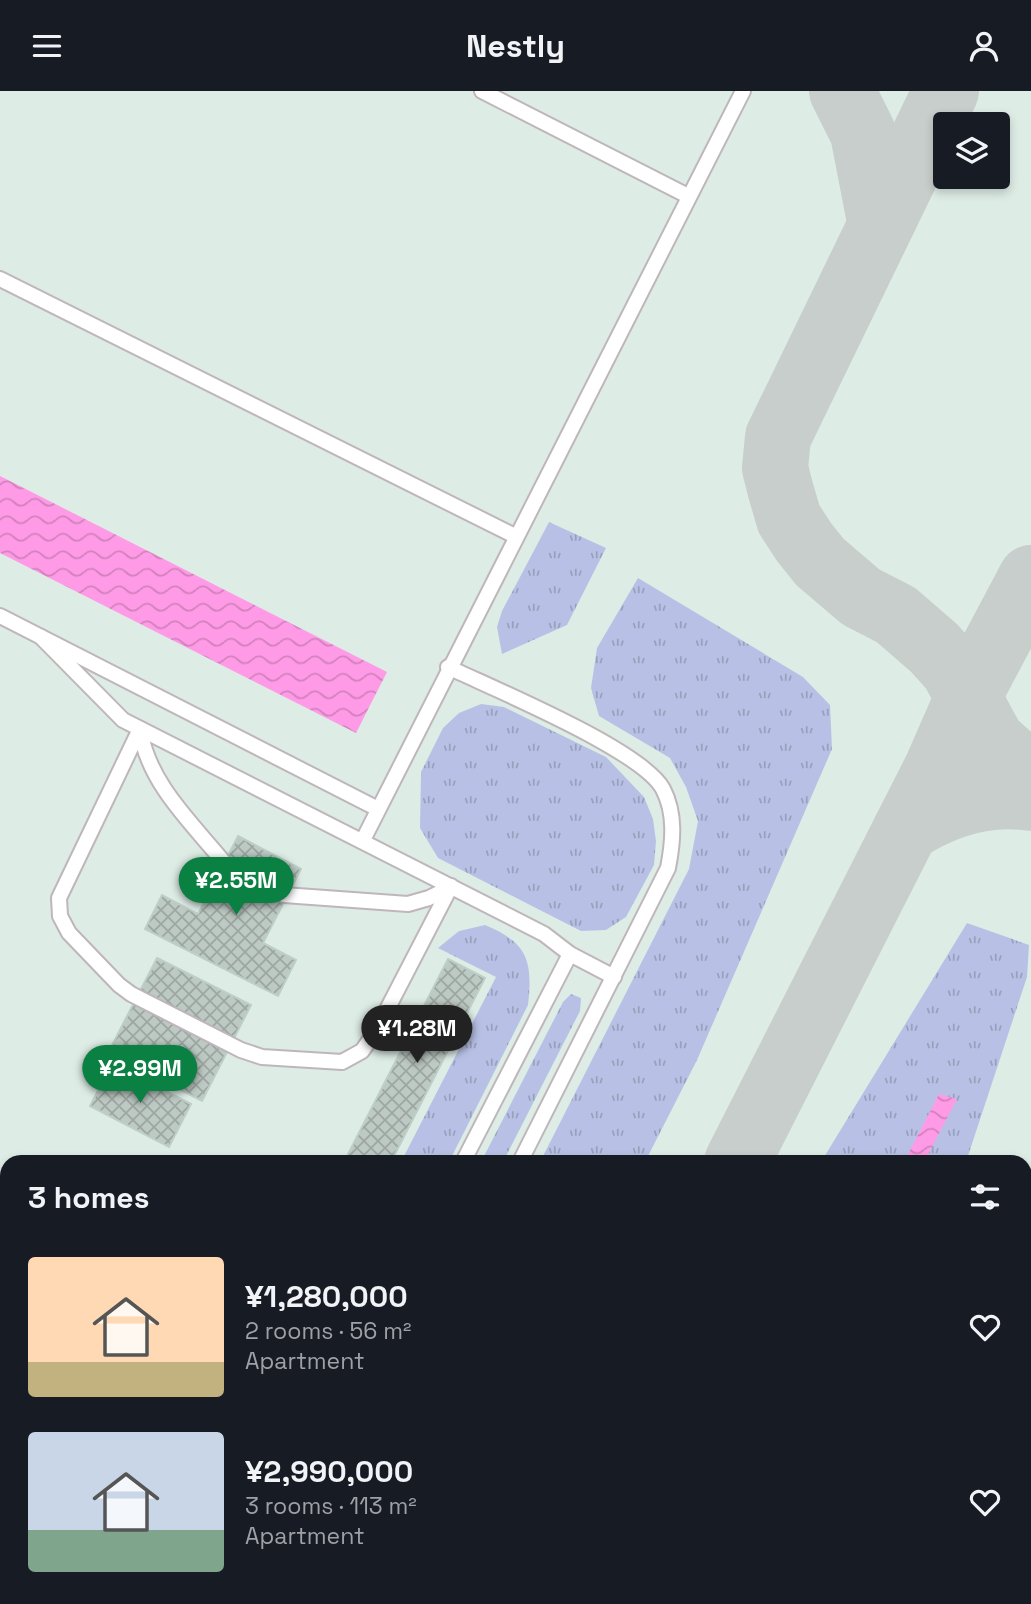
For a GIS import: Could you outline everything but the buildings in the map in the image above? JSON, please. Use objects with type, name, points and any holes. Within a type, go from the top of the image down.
[{"type":"lane","points":[[482,91],[688,196]]},
{"type":"lane","points":[[362,840],[743,91]]},
{"type":"lane","points":[[0,279],[516,536]]},
{"type":"lane","points":[[0,616],[378,809]]},
{"type":"lane","points":[[41,636],[123,720],[544,934],[570,954],[614,977]]},
{"type":"lane","points":[[448,667],[618,749],[646,768],[663,788],[670,813],[673,841],[668,868],[524,1155]]},
{"type":"lane","points":[[140,729],[59,898],[60,916],[69,933],[131,995],[262,1057],[342,1062],[362,1051],[376,1031],[452,886]]},
{"type":"lane","points":[[140,729],[144,753],[153,775],[238,876],[284,895],[408,904],[429,898],[452,886]]},
{"type":"lane","points":[[467,1155],[570,954]]},
{"type":"green space","points":[[549,522],[606,548],[567,625],[502,654],[497,627],[502,611]]},
{"type":"green space","points":[[638,578],[803,677],[830,705],[832,749],[697,1060],[649,1155],[544,1155],[689,869],[698,821],[686,787],[670,758],[599,716],[591,688],[597,648]]},
{"type":"green space","points":[[481,704],[504,707],[606,757],[644,797],[653,819],[656,841],[654,865],[626,917],[606,930],[581,931],[438,858],[420,828],[421,772],[443,728],[459,713]]},
{"type":"green space","points":[[967,923],[1029,945],[1027,977],[968,1155],[825,1155]]},
{"type":"green space","points":[[485,925],[511,939],[519,947],[528,965],[528,1005],[453,1155],[405,1155],[496,977],[438,948],[459,931]]},
{"type":"green space","points":[[571,994],[581,998],[580,1011],[507,1155],[485,1155],[563,1002]]},
{"type":"water","points":[[0,476],[387,672],[356,733],[0,553]]},
{"type":"water","points":[[939,1094],[957,1099],[928,1155],[908,1155]]},
{"type":"taxiway","points":[[842,91],[863,133],[880,221]]},
{"type":"taxiway","points":[[946,91],[778,437],[775,468],[789,519],[820,562],[861,597],[896,615],[934,648],[953,669],[992,741],[1031,776]]},
{"type":"taxiway","points":[[741,1155],[937,768],[968,697],[1031,578]]},
{"type":"taxiway","points":[[906,829],[935,813],[982,798],[1031,798]]}]
